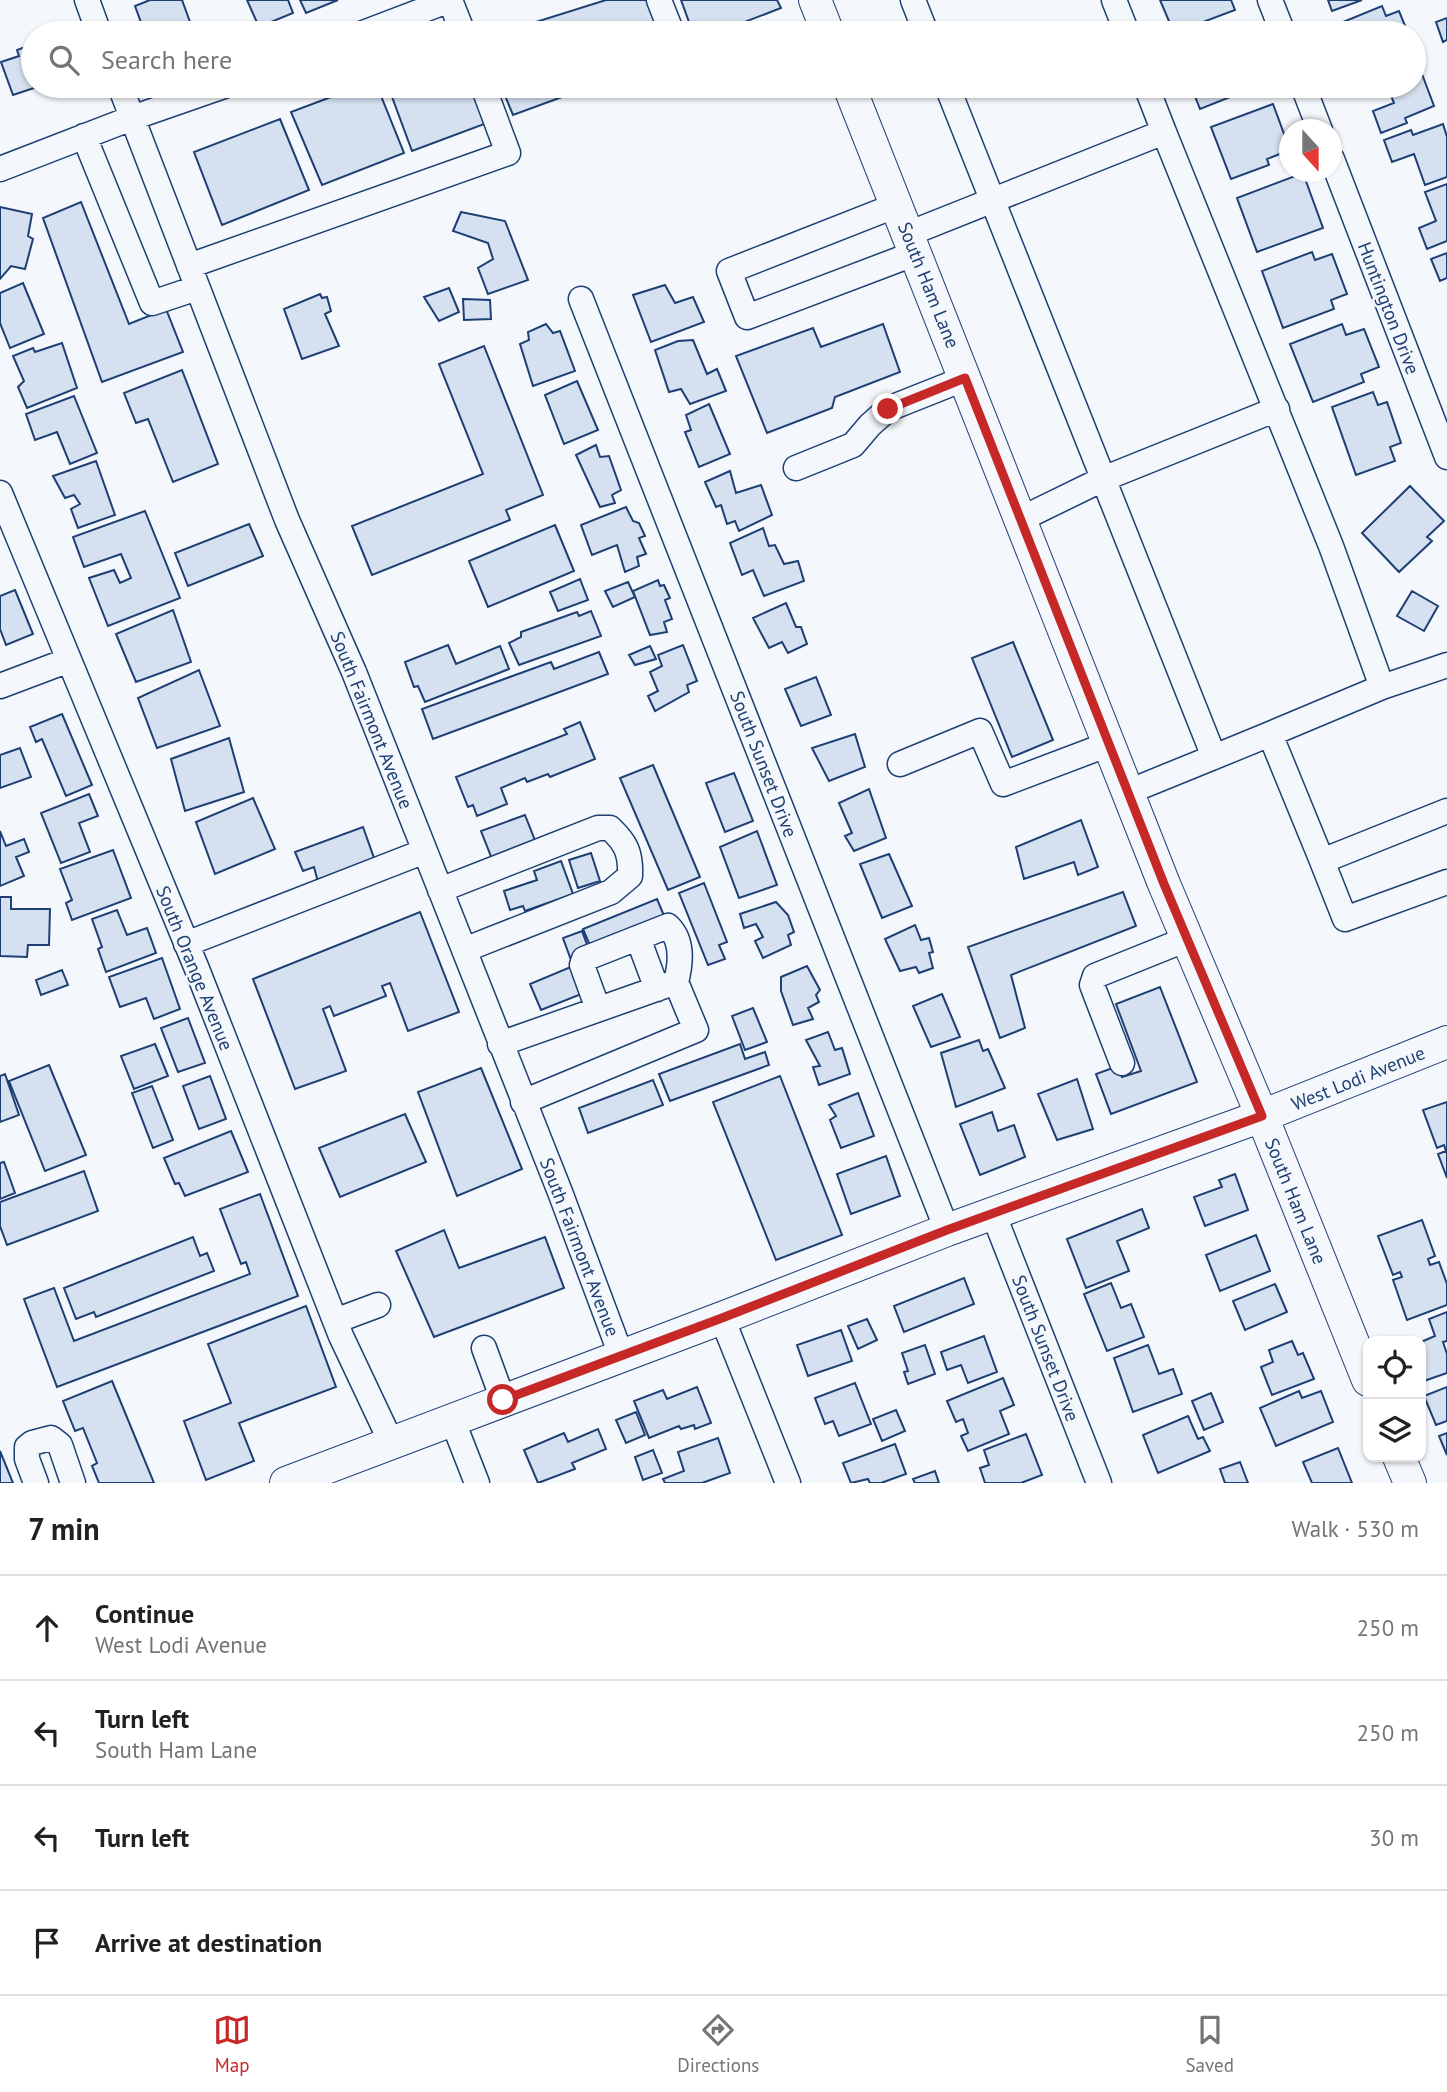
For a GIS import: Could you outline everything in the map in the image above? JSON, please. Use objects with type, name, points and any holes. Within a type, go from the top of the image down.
[{"type":"main road","points":[[815,0],[823,21]]},
{"type":"main road","name":"South Ham Lane","points":[[854,98],[1128,793],[1363,1368]]},
{"type":"main road","name":"West Lodi Avenue","points":[[286,1483],[947,1230],[1262,1116],[1447,1042]]},
{"type":"main road","points":[[1401,1462],[1410,1483]]},
{"type":"street","points":[[87,0],[95,21]]},
{"type":"street","points":[[395,21],[450,0],[458,21]]},
{"type":"street","points":[[659,0],[667,21]]},
{"type":"street","points":[[912,0],[921,21]]},
{"type":"street","points":[[1114,0],[1122,21]]},
{"type":"street","points":[[1270,0],[1278,21]]},
{"type":"street","name":"South Fairmont Avenue","points":[[124,98],[287,520],[354,672],[560,1192],[621,1356]]},
{"type":"street","points":[[0,169],[190,98]]},
{"type":"street","points":[[84,136],[152,303],[193,277],[508,153],[487,98]]},
{"type":"street","points":[[952,98],[1214,757]]},
{"type":"street","points":[[1151,98],[1277,409],[1361,623],[1382,687]]},
{"type":"street","points":[[1308,98],[1316,119]]},
{"type":"street","points":[[897,205],[729,271],[747,317],[912,244],[993,199],[1164,132]]},
{"type":"street","name":"Huntington Drive","points":[[1341,182],[1447,457]]},
{"type":"street","name":"South Sunset Drive","points":[[581,299],[947,1230]]},
{"type":"street","points":[[796,468],[853,445],[888,409],[965,378]]},
{"type":"street","points":[[1021,519],[1103,479],[1277,409]]},
{"type":"street","name":"South Orange Avenue","points":[[0,493],[186,944],[335,1321],[391,1442]]},
{"type":"street","points":[[0,686],[69,660]]},
{"type":"street","points":[[1128,793],[1382,687],[1447,665]]},
{"type":"street","points":[[900,764],[980,731],[1003,784],[1109,744]]},
{"type":"street","points":[[1270,734],[1345,919],[1447,882]]},
{"type":"street","points":[[1322,861],[1447,811]]},
{"type":"street","points":[[440,890],[598,828],[610,828],[624,841],[631,862],[630,876],[611,892],[464,950]]},
{"type":"street","points":[[186,944],[425,851]]},
{"type":"street","points":[[500,1044],[666,985],[681,963],[674,931],[667,926],[584,959],[582,965],[598,1009]]},
{"type":"street","points":[[523,1102],[696,1030],[638,938]]},
{"type":"street","points":[[1122,1063],[1092,985],[1095,976],[1187,939]]},
{"type":"street","name":"South Sunset Drive","points":[[993,1213],[1099,1483]]},
{"type":"street","points":[[335,1321],[378,1305]]},
{"type":"street","points":[[722,1318],[788,1483]]},
{"type":"street","points":[[484,1348],[503,1400]]},
{"type":"street","points":[[452,1419],[477,1483]]},
{"type":"street","points":[[36,1483],[27,1459],[27,1447],[51,1438],[60,1445],[73,1483]]},
{"type":"building","points":[[150,0],[182,0],[190,21],[141,21],[135,6]]},
{"type":"building","points":[[247,0],[288,0],[293,13],[274,21],[256,21]]},
{"type":"building","points":[[300,0],[338,0],[306,13]]},
{"type":"building","points":[[606,0],[649,0],[657,21],[539,21]]},
{"type":"building","points":[[681,0],[777,0],[781,8],[747,21],[689,21]]},
{"type":"building","points":[[1160,0],[1231,0],[1235,10],[1206,21],[1169,21]]},
{"type":"building","points":[[1328,0],[1362,0],[1332,11]]},
{"type":"building","points":[[1382,6],[1386,16],[1399,11],[1403,21],[1345,21]]},
{"type":"building","points":[[1447,18],[1447,40],[1443,42],[1436,22]]},
{"type":"building","points":[[21,48],[21,92],[13,95],[1,62],[19,56],[17,50]]},
{"type":"building","points":[[1426,85],[1434,106],[1405,118],[1407,123],[1381,133],[1373,111],[1394,103],[1392,98],[1426,98]]},
{"type":"building","points":[[328,98],[382,98],[404,153],[322,185],[291,112]]},
{"type":"building","points":[[392,98],[477,98],[487,123],[412,151]]},
{"type":"building","points":[[506,98],[559,98],[513,115]]},
{"type":"building","points":[[1196,98],[1228,98],[1200,109]]},
{"type":"building","points":[[1273,104],[1279,120],[1279,154],[1267,159],[1269,165],[1231,179],[1211,127]]},
{"type":"building","points":[[280,119],[309,190],[222,225],[194,152]]},
{"type":"building","points":[[1443,124],[1447,137],[1447,177],[1425,185],[1414,154],[1392,162],[1384,140],[1411,130],[1413,135]]},
{"type":"building","points":[[1279,182],[1306,182],[1323,228],[1257,252],[1237,198]]},
{"type":"building","points":[[1447,184],[1447,241],[1427,249],[1419,228],[1436,221],[1425,192]]},
{"type":"building","points":[[81,202],[129,324],[166,309],[183,352],[102,382],[43,218]]},
{"type":"building","points":[[0,207],[32,214],[28,236],[33,239],[25,269],[11,266],[0,279]]},
{"type":"building","points":[[461,212],[505,221],[528,280],[488,294],[478,268],[493,259],[488,243],[453,231]]},
{"type":"building","points":[[1312,252],[1315,260],[1332,254],[1347,294],[1331,300],[1334,309],[1283,328],[1262,271]]},
{"type":"building","points":[[1447,253],[1447,278],[1440,281],[1431,259]]},
{"type":"building","points":[[23,283],[44,334],[10,348],[0,323],[0,293]]},
{"type":"building","points":[[665,285],[675,303],[693,297],[704,322],[651,342],[633,295]]},
{"type":"building","points":[[449,288],[459,312],[439,321],[424,297]]},
{"type":"building","points":[[320,294],[322,298],[327,297],[331,311],[325,314],[339,346],[302,359],[284,309]]},
{"type":"building","points":[[463,299],[490,300],[491,319],[464,320]]},
{"type":"building","points":[[546,324],[553,333],[560,331],[575,371],[533,386],[520,344],[529,340],[528,332]]},
{"type":"building","points":[[883,324],[900,372],[835,397],[832,408],[767,433],[736,356],[813,328],[821,347]]},
{"type":"building","points":[[1342,324],[1346,335],[1364,329],[1379,367],[1361,374],[1364,382],[1313,402],[1290,344]]},
{"type":"building","points":[[693,340],[707,374],[717,369],[726,391],[690,404],[681,389],[669,392],[655,350],[678,341]]},
{"type":"building","points":[[62,343],[77,388],[27,408],[18,387],[24,381],[13,356],[33,348],[35,352]]},
{"type":"building","points":[[484,346],[543,495],[506,510],[510,520],[372,575],[352,526],[483,474],[439,364]]},
{"type":"building","points":[[182,370],[218,464],[173,482],[148,419],[136,423],[124,393]]},
{"type":"building","points":[[577,381],[598,430],[564,444],[545,395]]},
{"type":"building","points":[[1373,392],[1378,405],[1387,402],[1401,443],[1390,447],[1395,461],[1356,475],[1332,407]]},
{"type":"building","points":[[74,396],[97,453],[70,464],[57,432],[35,440],[26,414]]},
{"type":"building","points":[[709,404],[730,454],[699,467],[685,432],[691,430],[686,415]]},
{"type":"building","points":[[596,445],[600,457],[609,456],[621,490],[612,495],[615,503],[600,507],[576,455]]},
{"type":"building","points":[[96,461],[115,515],[78,528],[71,509],[80,504],[74,495],[65,498],[53,476]]},
{"type":"building","points":[[730,471],[736,493],[761,485],[772,515],[739,531],[735,521],[727,524],[721,505],[716,507],[705,482]]},
{"type":"building","points":[[1410,486],[1444,521],[1427,537],[1432,541],[1399,572],[1362,533]]},
{"type":"building","points":[[626,507],[633,521],[639,523],[645,536],[639,538],[646,554],[637,557],[639,566],[625,572],[617,545],[592,555],[581,525]]},
{"type":"building","points":[[145,511],[180,598],[108,626],[89,578],[114,570],[120,583],[131,578],[121,554],[84,567],[73,537]]},
{"type":"building","points":[[249,524],[263,556],[188,586],[175,553]]},
{"type":"building","points":[[555,525],[574,571],[488,607],[469,561]]},
{"type":"building","points":[[763,528],[769,546],[775,545],[784,564],[798,561],[804,581],[764,596],[753,570],[742,575],[730,543]]},
{"type":"building","points":[[580,579],[588,600],[558,611],[550,592]]},
{"type":"building","points":[[658,580],[660,586],[664,585],[670,598],[665,600],[672,619],[664,622],[667,632],[650,635],[633,591]]},
{"type":"building","points":[[628,582],[635,597],[613,607],[605,591]]},
{"type":"building","points":[[15,590],[33,634],[6,645],[0,629],[0,596]]},
{"type":"building","points":[[1412,591],[1438,606],[1424,631],[1397,616]]},
{"type":"building","points":[[786,603],[796,627],[801,627],[807,644],[788,653],[782,642],[769,648],[753,618]]},
{"type":"building","points":[[173,610],[191,662],[136,682],[116,634]]},
{"type":"building","points":[[591,611],[601,636],[519,665],[509,643],[521,637],[521,632],[577,612],[579,616]]},
{"type":"building","points":[[1013,642],[1053,740],[1012,757],[972,658]]},
{"type":"building","points":[[448,645],[456,664],[500,646],[509,669],[425,702],[418,686],[414,687],[405,662]]},
{"type":"building","points":[[683,645],[697,681],[687,685],[689,692],[655,711],[648,696],[658,691],[650,672],[662,666],[658,655]]},
{"type":"building","points":[[650,646],[656,659],[635,665],[629,655]]},
{"type":"building","points":[[599,652],[608,674],[433,739],[422,709],[551,662],[554,669]]},
{"type":"building","points":[[199,670],[220,726],[157,748],[138,698]]},
{"type":"building","points":[[816,677],[831,715],[801,726],[785,689]]},
{"type":"building","points":[[62,714],[92,785],[66,796],[42,739],[36,742],[30,727]]},
{"type":"building","points":[[580,722],[595,759],[550,777],[548,774],[527,782],[525,778],[501,788],[507,804],[477,816],[473,805],[468,807],[456,777],[567,734],[564,729]]},
{"type":"building","points":[[855,734],[865,767],[829,781],[812,748]]},
{"type":"building","points":[[229,738],[244,792],[185,811],[171,759]]},
{"type":"building","points":[[20,748],[31,777],[0,788],[0,755]]},
{"type":"building","points":[[653,765],[700,877],[668,890],[620,778]]},
{"type":"building","points":[[734,773],[753,821],[725,832],[706,783]]},
{"type":"building","points":[[869,789],[886,838],[854,851],[845,836],[852,833],[839,803]]},
{"type":"building","points":[[89,794],[98,816],[79,823],[90,852],[61,863],[41,813]]},
{"type":"building","points":[[253,798],[275,849],[215,874],[196,822]]},
{"type":"building","points":[[525,815],[536,843],[492,859],[481,831]]},
{"type":"building","points":[[1081,820],[1098,867],[1078,875],[1074,862],[1024,879],[1016,847]]},
{"type":"building","points":[[363,827],[374,858],[318,882],[314,867],[303,871],[295,852]]},
{"type":"building","points":[[0,831],[6,846],[24,839],[29,852],[16,857],[24,876],[0,886]]},
{"type":"building","points":[[757,831],[777,885],[739,898],[720,847]]},
{"type":"building","points":[[113,850],[131,898],[72,920],[66,903],[72,900],[60,869]]},
{"type":"building","points":[[591,853],[600,881],[578,888],[569,860]]},
{"type":"building","points":[[889,854],[912,906],[882,918],[860,864]]},
{"type":"building","points":[[561,861],[573,894],[525,911],[523,906],[510,910],[504,891],[537,880],[534,871]]},
{"type":"building","points":[[704,883],[727,942],[719,945],[725,959],[708,965],[679,893]]},
{"type":"building","points":[[1123,892],[1136,926],[1011,975],[1025,1028],[1000,1038],[968,947]]},
{"type":"building","points":[[0,897],[11,897],[11,909],[50,909],[49,945],[28,945],[27,957],[0,956]]},
{"type":"building","points":[[657,899],[665,918],[591,948],[583,929]]},
{"type":"building","points":[[776,902],[788,915],[794,932],[788,935],[791,945],[763,958],[755,941],[763,937],[756,924],[744,928],[740,914]]},
{"type":"building","points":[[117,910],[127,935],[147,928],[156,953],[106,972],[98,949],[102,947],[92,919]]},
{"type":"building","points":[[420,912],[459,1012],[408,1031],[390,983],[382,986],[386,996],[334,1016],[330,1006],[323,1009],[346,1071],[295,1089],[253,979]]},
{"type":"building","points":[[915,925],[921,940],[929,938],[933,952],[929,953],[933,968],[919,973],[916,967],[900,971],[885,939]]},
{"type":"building","points":[[582,931],[590,953],[571,960],[563,938]]},
{"type":"building","points":[[162,958],[180,1009],[154,1019],[146,998],[120,1007],[109,977]]},
{"type":"building","points":[[573,966],[584,993],[541,1010],[530,984]]},
{"type":"building","points":[[807,966],[820,990],[816,995],[819,1002],[808,1008],[813,1019],[793,1025],[781,991],[781,977]]},
{"type":"building","points":[[62,970],[68,985],[41,995],[36,980]]},
{"type":"building","points":[[1160,987],[1197,1082],[1111,1114],[1096,1074],[1118,1066],[1122,1077],[1141,1071],[1116,1004]]},
{"type":"building","points":[[942,994],[960,1037],[931,1047],[913,1006]]},
{"type":"building","points":[[753,1008],[767,1042],[745,1050],[732,1016]]},
{"type":"building","points":[[188,1018],[205,1063],[178,1072],[161,1028]]},
{"type":"building","points":[[828,1032],[835,1050],[842,1048],[850,1074],[819,1085],[813,1067],[820,1066],[806,1040]]},
{"type":"building","points":[[979,1040],[983,1051],[988,1049],[1005,1088],[956,1107],[941,1053]]},
{"type":"building","points":[[155,1044],[168,1076],[134,1089],[121,1056]]},
{"type":"building","points":[[740,1044],[745,1059],[765,1052],[769,1065],[670,1101],[659,1074]]},
{"type":"building","points":[[49,1065],[86,1155],[45,1171],[9,1081]]},
{"type":"building","points":[[481,1068],[522,1169],[457,1196],[418,1092]]},
{"type":"building","points":[[5,1074],[19,1115],[0,1122],[0,1076]]},
{"type":"building","points":[[210,1076],[226,1119],[199,1129],[183,1086]]},
{"type":"building","points":[[780,1076],[842,1235],[776,1260],[713,1102]]},
{"type":"building","points":[[1077,1079],[1093,1129],[1057,1140],[1038,1094]]},
{"type":"building","points":[[653,1080],[663,1105],[588,1133],[579,1108]]},
{"type":"building","points":[[152,1086],[173,1140],[153,1148],[132,1093]]},
{"type":"building","points":[[858,1093],[874,1136],[841,1148],[830,1120],[836,1116],[829,1105]]},
{"type":"building","points":[[1447,1102],[1447,1178],[1438,1154],[1446,1151],[1444,1145],[1437,1148],[1423,1110]]},
{"type":"building","points":[[992,1112],[998,1131],[1014,1125],[1025,1157],[980,1175],[960,1124]]},
{"type":"building","points":[[405,1114],[426,1162],[340,1197],[319,1148]]},
{"type":"building","points":[[231,1131],[248,1172],[185,1196],[179,1183],[175,1184],[164,1158]]},
{"type":"building","points":[[886,1156],[900,1196],[851,1214],[837,1174]]},
{"type":"building","points":[[4,1162],[15,1193],[0,1199],[0,1163]]},
{"type":"building","points":[[84,1171],[98,1211],[7,1245],[0,1226],[0,1202]]},
{"type":"building","points":[[1235,1174],[1248,1210],[1205,1226],[1194,1197],[1222,1187],[1219,1180]]},
{"type":"building","points":[[260,1194],[298,1296],[57,1387],[24,1299],[54,1288],[74,1341],[250,1274],[246,1262],[241,1264],[220,1209]]},
{"type":"building","points":[[1142,1209],[1149,1228],[1117,1241],[1129,1271],[1086,1288],[1067,1239]]},
{"type":"building","points":[[1422,1220],[1435,1256],[1428,1259],[1430,1265],[1439,1262],[1447,1284],[1447,1305],[1407,1320],[1393,1280],[1402,1277],[1400,1272],[1393,1275],[1378,1236]]},
{"type":"building","points":[[444,1230],[459,1268],[545,1237],[564,1288],[434,1337],[396,1251]]},
{"type":"building","points":[[1256,1235],[1270,1271],[1220,1291],[1206,1255]]},
{"type":"building","points":[[193,1237],[200,1256],[207,1253],[214,1271],[96,1317],[94,1312],[76,1319],[64,1288]]},
{"type":"building","points":[[964,1278],[974,1304],[904,1332],[894,1306]]},
{"type":"building","points":[[1111,1283],[1121,1308],[1131,1304],[1144,1337],[1107,1351],[1084,1294]]},
{"type":"building","points":[[1275,1284],[1287,1312],[1245,1330],[1233,1301]]},
{"type":"building","points":[[306,1306],[336,1387],[239,1423],[254,1461],[206,1480],[184,1421],[231,1403],[208,1344]]},
{"type":"building","points":[[1447,1312],[1447,1341],[1443,1342],[1447,1354],[1447,1373],[1426,1380],[1426,1340],[1435,1336],[1429,1319]]},
{"type":"building","points":[[867,1319],[877,1340],[858,1349],[848,1326]]},
{"type":"building","points":[[841,1330],[852,1361],[808,1376],[797,1345]]},
{"type":"building","points":[[984,1336],[997,1372],[968,1383],[961,1365],[947,1370],[941,1352]]},
{"type":"building","points":[[1292,1341],[1298,1355],[1303,1353],[1314,1379],[1272,1395],[1261,1367],[1273,1362],[1269,1350]]},
{"type":"building","points":[[925,1345],[935,1374],[908,1384],[904,1372],[908,1371],[902,1353]]},
{"type":"building","points":[[1148,1345],[1159,1374],[1173,1369],[1182,1394],[1133,1412],[1114,1358]]},
{"type":"building","points":[[1003,1378],[1014,1405],[1000,1411],[1009,1434],[968,1451],[961,1436],[968,1433],[963,1419],[956,1422],[947,1401]]},
{"type":"building","points":[[112,1381],[154,1483],[99,1483],[92,1466],[97,1463],[83,1428],[75,1431],[63,1401]]},
{"type":"building","points":[[855,1383],[871,1424],[839,1436],[833,1421],[825,1424],[815,1398]]},
{"type":"building","points":[[697,1387],[711,1423],[695,1429],[694,1425],[681,1429],[679,1426],[649,1438],[634,1401],[663,1390],[667,1399]]},
{"type":"building","points":[[1447,1387],[1447,1421],[1436,1425],[1426,1395]]},
{"type":"building","points":[[1299,1391],[1302,1398],[1321,1391],[1333,1422],[1276,1446],[1260,1408]]},
{"type":"building","points":[[1211,1393],[1223,1422],[1204,1430],[1192,1401]]},
{"type":"building","points":[[896,1410],[905,1431],[882,1441],[873,1419]]},
{"type":"building","points":[[636,1412],[645,1435],[626,1443],[616,1420]]},
{"type":"building","points":[[1188,1416],[1198,1439],[1203,1437],[1210,1451],[1158,1473],[1143,1435]]},
{"type":"building","points":[[598,1429],[606,1449],[572,1463],[575,1469],[538,1483],[524,1450],[564,1433],[568,1442]]},
{"type":"building","points":[[1447,1433],[1447,1455],[1439,1436]]},
{"type":"building","points":[[1026,1434],[1042,1475],[1021,1483],[985,1483],[980,1468],[989,1465],[984,1450]]},
{"type":"building","points":[[718,1438],[730,1473],[702,1483],[665,1483],[663,1479],[684,1471],[678,1452]]},
{"type":"building","points":[[895,1444],[906,1474],[881,1483],[870,1483],[868,1479],[851,1483],[843,1463]]},
{"type":"building","points":[[1338,1448],[1352,1483],[1312,1483],[1303,1462]]},
{"type":"building","points":[[653,1450],[662,1473],[643,1480],[635,1457]]},
{"type":"building","points":[[0,1451],[13,1483],[0,1483]]},
{"type":"building","points":[[1240,1462],[1248,1483],[1225,1483],[1220,1469]]},
{"type":"building","points":[[935,1471],[939,1483],[915,1483],[913,1479]]},
{"type":"route","points":[[503,1400],[947,1230],[1262,1116],[1164,884],[965,378],[888,409]]}]
